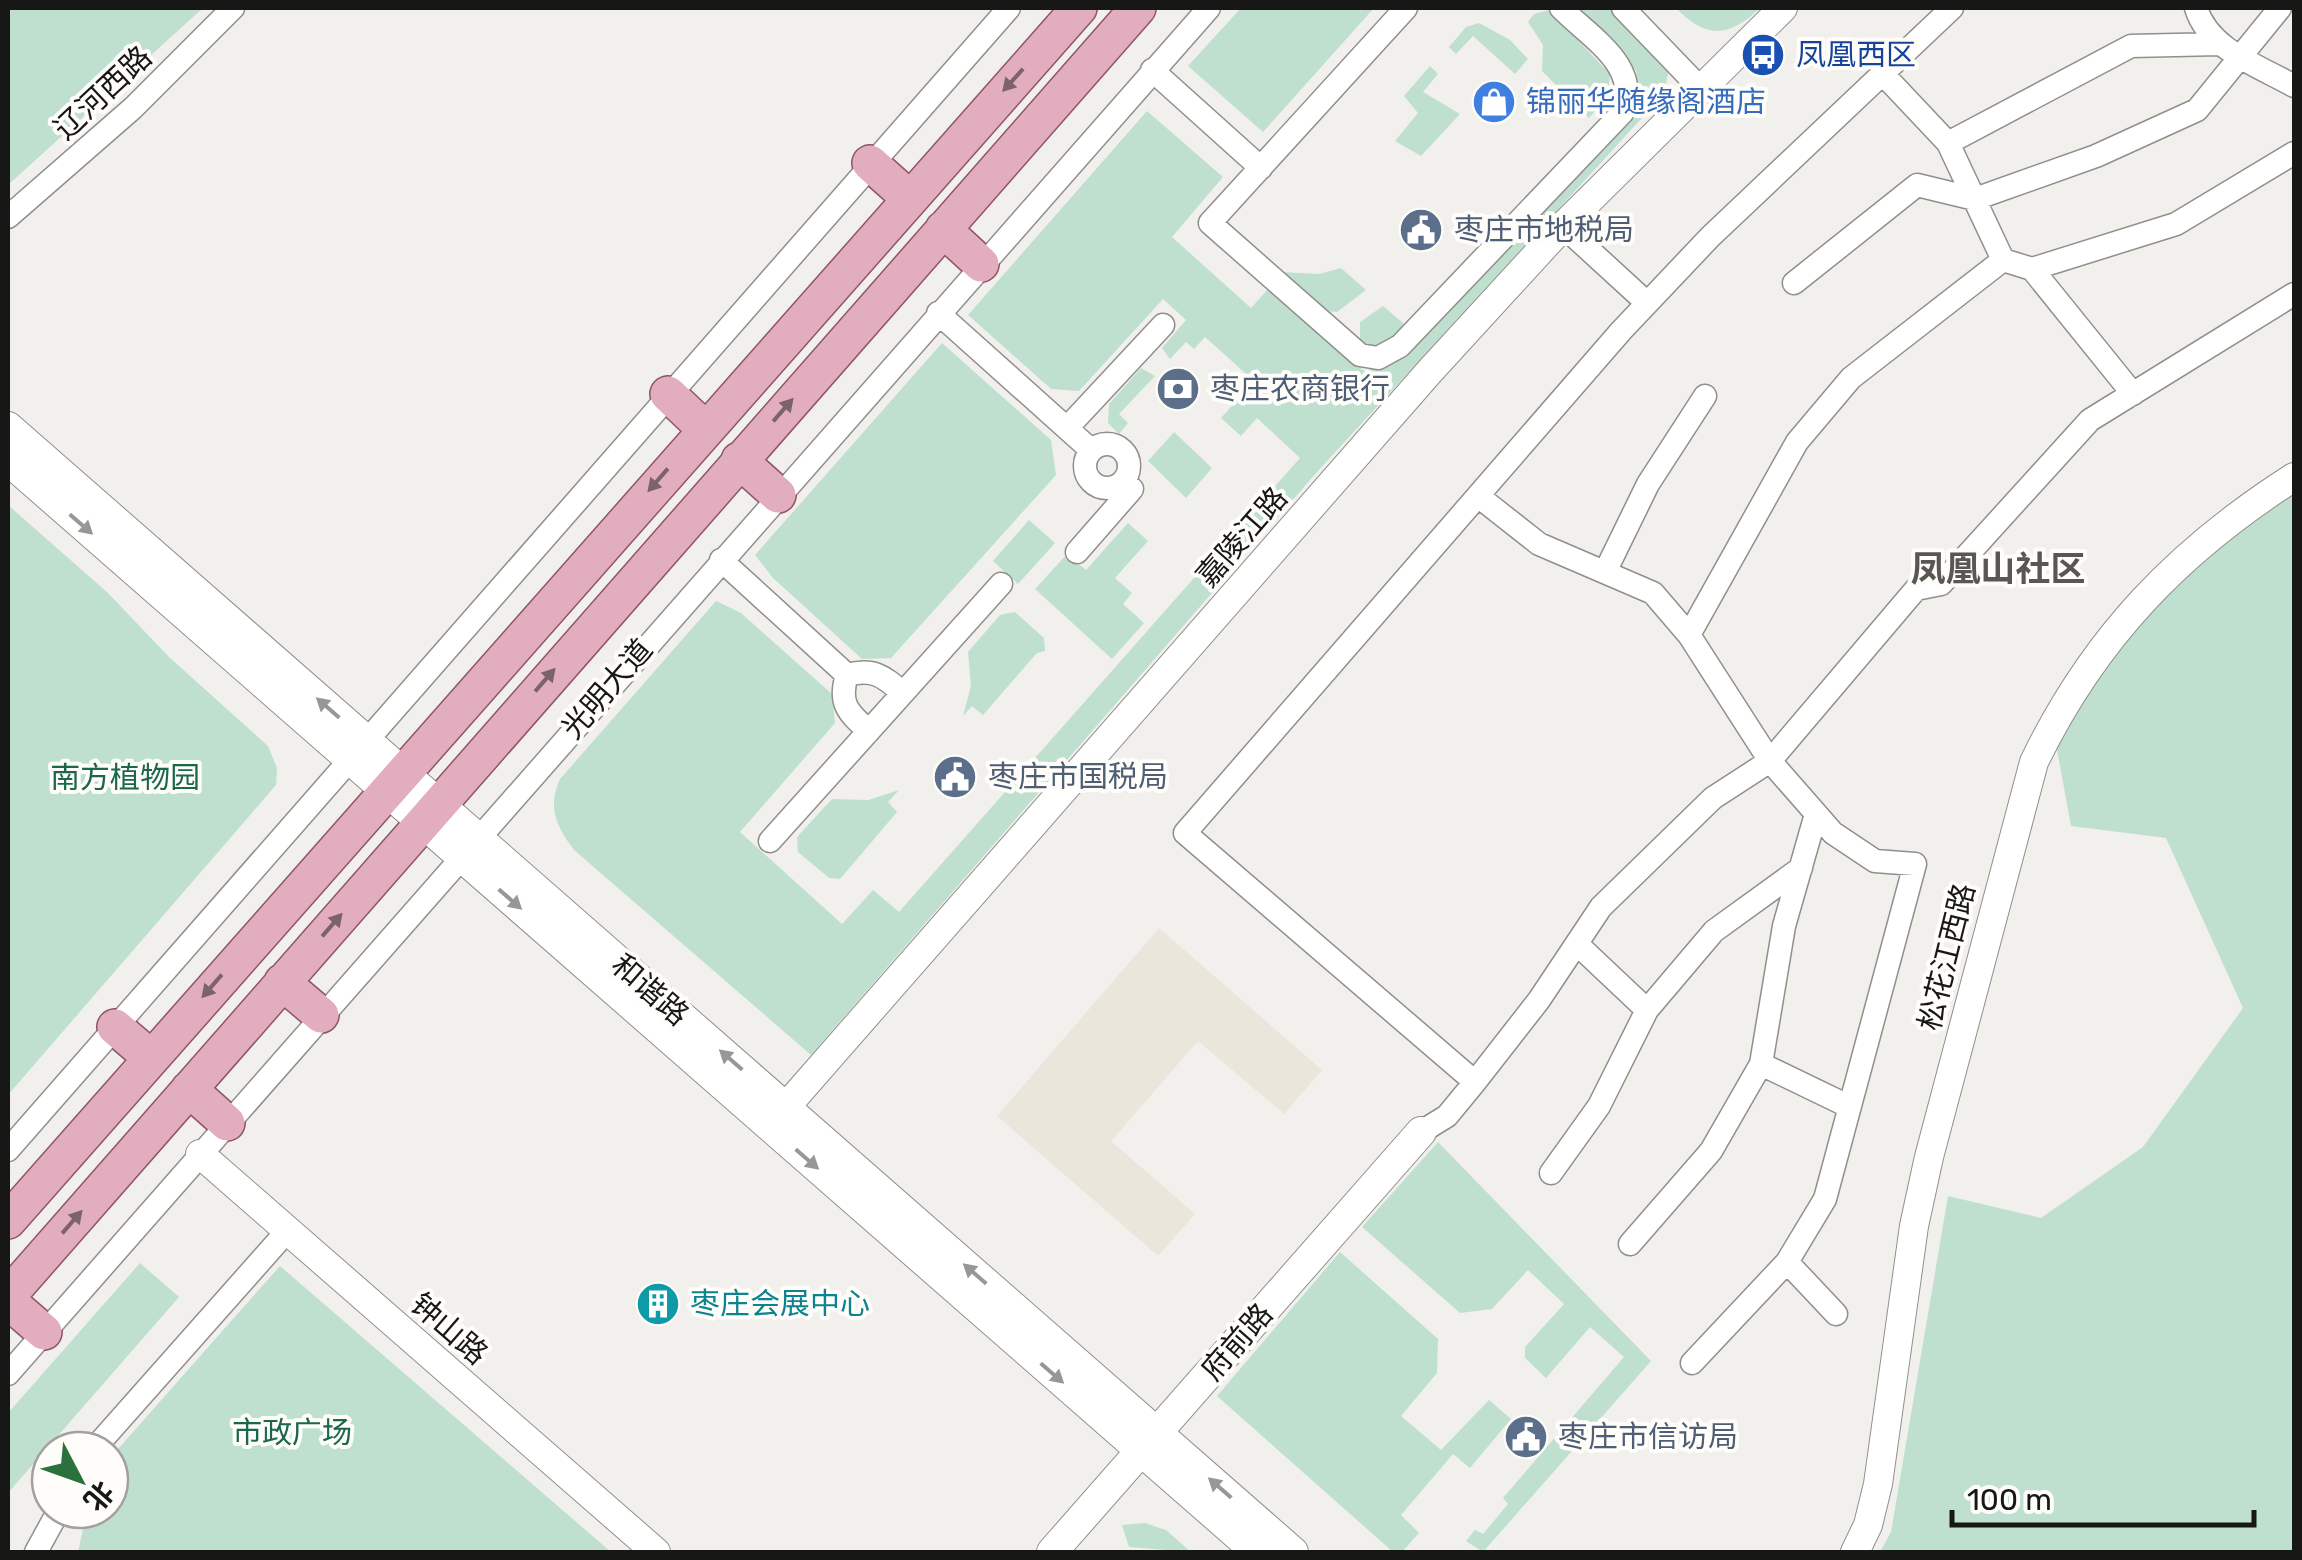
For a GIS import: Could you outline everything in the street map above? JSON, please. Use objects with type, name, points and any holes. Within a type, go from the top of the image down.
[{"type":"main road","points":[[8,1221],[704,428],[1079,8]]},
{"type":"main road","name":"光明大道","points":[[8,1298],[1138,8]]},
{"type":"main road","points":[[870,163],[908,197]]},
{"type":"main road","points":[[943,230],[981,264]]},
{"type":"main road","points":[[668,394],[704,428]]},
{"type":"main road","name":"和谐路","points":[[8,427],[358,750],[1149,1443],[1293,1552]]},
{"type":"main road","name":"和谐路","points":[[8,460],[358,750]]},
{"type":"main road","points":[[740,460],[778,495]]},
{"type":"main road","points":[[282,982],[321,1015]]},
{"type":"main road","points":[[116,1027],[150,1057]]},
{"type":"main road","points":[[189,1089],[227,1122]]},
{"type":"main road","name":"府前路","points":[[1052,1552],[1421,1132]]},
{"type":"main road","points":[[8,1298],[44,1332]]},
{"type":"main road","name":"和谐路","points":[[1149,1443],[1256,1552]]},
{"type":"street","name":"辽河西路","points":[[8,217],[134,108],[233,8]]},
{"type":"street","points":[[8,1150],[870,163],[1010,8]]},
{"type":"street","name":"光明大道","points":[[8,1374],[1209,8]]},
{"type":"street","points":[[1406,8],[1210,223],[1360,355],[1378,358],[1400,346],[1622,113],[1630,96],[1628,74],[1561,8]]},
{"type":"street","points":[[1623,8],[1700,88]]},
{"type":"street","name":"嘉陵江路","points":[[777,1117],[1563,226],[1783,8]]},
{"type":"street","points":[[1475,1082],[1185,832],[1647,303],[1710,236],[1952,8]]},
{"type":"street","points":[[2196,8],[2200,21],[2220,44],[2294,86]]},
{"type":"street","points":[[1794,283],[1917,185],[1975,199],[2096,156],[2197,110],[2280,8]]},
{"type":"street","points":[[1948,143],[2130,46],[2220,44]]},
{"type":"street","points":[[1152,70],[1261,168]]},
{"type":"street","points":[[1882,73],[1948,143],[2003,260],[2032,269],[2133,394]]},
{"type":"street","points":[[2032,269],[2176,224],[2294,153]]},
{"type":"street","points":[[1563,226],[1647,303]]},
{"type":"street","points":[[1689,636],[1797,442],[1851,378],[2003,260]]},
{"type":"street","points":[[1421,1132],[1447,1116],[1475,1082],[1602,907],[1713,798],[1770,761],[1916,589],[1941,584],[2090,420],[2294,294]]},
{"type":"street","points":[[938,313],[1092,450]]},
{"type":"street","points":[[1067,428],[1162,325]]},
{"type":"street","points":[[1605,572],[1648,484],[1705,396]]},
{"type":"street","points":[[1105,444],[1119,448],[1129,467],[1124,481],[1104,488],[1091,482],[1084,463],[1092,450],[1105,444]]},
{"type":"street","name":"松花江西路","points":[[1855,1552],[1868,1525],[1878,1484],[1914,1226],[1928,1157],[2034,762],[2062,705],[2100,646],[2192,552],[2294,477]]},
{"type":"street","points":[[1077,552],[1132,489],[1124,481]]},
{"type":"street","points":[[1478,496],[1539,544],[1654,593],[1689,636],[1770,761],[1832,833],[1875,861],[1915,864],[1825,1200],[1787,1262],[1692,1363]]},
{"type":"street","points":[[721,560],[847,675]]},
{"type":"street","points":[[770,841],[1001,584]]},
{"type":"street","points":[[847,675],[866,670],[880,673],[903,692]]},
{"type":"street","points":[[847,675],[842,692],[846,712],[868,731]]},
{"type":"street","points":[[1630,1244],[1711,1151],[1761,1064],[1784,926],[1816,814]]},
{"type":"street","points":[[1551,1173],[1599,1106],[1647,1010],[1714,931],[1801,868]]},
{"type":"street","points":[[1577,944],[1647,1010]]},
{"type":"street","points":[[1761,1064],[1848,1106]]},
{"type":"street","name":"钟山路","points":[[200,1154],[656,1552]]},
{"type":"street","points":[[112,1430],[288,1230]]},
{"type":"street","points":[[1787,1262],[1836,1314]]},
{"type":"street","points":[[36,1552],[48,1530]]},
{"type":"shaded area","points":[[1159,928],[1322,1070],[1284,1114],[1198,1041],[1111,1141],[1195,1214],[1158,1256],[997,1116]]},
{"type":"green space","points":[[8,8],[203,8],[8,185]]},
{"type":"green space","points":[[1241,8],[1374,8],[1263,132],[1188,66]]},
{"type":"green space","points":[[1577,8],[1619,8],[1669,69],[1664,94],[1317,472],[811,1055],[574,850],[555,816],[554,799],[560,779],[716,601],[741,613],[832,694],[835,723],[740,832],[842,924],[873,890],[899,912],[1300,458],[1257,418],[1241,436],[1221,418],[1254,381],[1205,337],[1194,349],[1186,342],[1170,359],[1162,348],[1186,320],[1163,299],[1079,391],[1051,389],[968,315],[1147,111],[1223,177],[1172,237],[1251,308],[1269,288],[1364,371],[1401,360],[1621,125],[1638,98],[1636,71]]},
{"type":"green space","points":[[1676,8],[1760,8],[1738,25],[1718,31],[1697,25]]},
{"type":"green space","points":[[1549,10],[1610,74],[1608,97],[1589,118],[1542,71],[1543,45],[1528,22],[1534,14]]},
{"type":"green space","points":[[1479,23],[1510,40],[1528,59],[1515,74],[1473,36],[1456,54],[1449,47],[1466,27]]},
{"type":"green space","points":[[1430,66],[1438,74],[1423,92],[1460,114],[1421,156],[1395,141],[1418,113],[1404,96]]},
{"type":"green space","points":[[1341,268],[1366,290],[1337,312],[1325,311],[1281,272],[1319,274]]},
{"type":"green space","points":[[1383,306],[1403,323],[1401,333],[1375,351],[1360,342],[1360,322]]},
{"type":"green space","points":[[942,343],[1051,440],[1056,475],[891,658],[862,659],[773,578],[755,555]]},
{"type":"green space","points":[[1141,368],[1155,376],[1119,414],[1128,423],[1119,434],[1108,423],[1109,404]]},
{"type":"green space","points":[[1174,432],[1212,468],[1186,498],[1148,461]]},
{"type":"green space","points":[[2294,491],[2294,1552],[1880,1552],[1891,1532],[1948,1196],[2041,1218],[2143,1147],[2243,1008],[2166,838],[2071,826],[2056,744],[2103,652],[2226,534]]},
{"type":"green space","name":"南方植物园","points":[[8,505],[108,593],[169,657],[268,746],[277,768],[276,785],[8,1095]]},
{"type":"green space","points":[[1029,520],[1055,543],[1018,584],[993,561]]},
{"type":"green space","points":[[1128,523],[1148,541],[1115,578],[1132,593],[1123,604],[1144,623],[1112,659],[1035,589],[1067,554],[1086,570]]},
{"type":"green space","points":[[1015,612],[1044,638],[1045,651],[1037,653],[983,715],[972,706],[963,716],[971,686],[968,652],[1000,615]]},
{"type":"green space","points":[[899,790],[888,802],[897,812],[840,879],[829,878],[798,852],[797,837],[832,799],[868,800]]},
{"type":"green space","points":[[1438,1142],[1651,1361],[1483,1552],[1466,1541],[1475,1530],[1483,1534],[1508,1504],[1503,1498],[1624,1357],[1590,1327],[1546,1378],[1525,1358],[1525,1347],[1564,1304],[1528,1270],[1492,1309],[1460,1313],[1362,1227]]},
{"type":"green space","points":[[1340,1252],[1438,1339],[1437,1373],[1401,1416],[1441,1450],[1489,1400],[1511,1419],[1470,1468],[1453,1454],[1401,1515],[1419,1533],[1402,1552],[1393,1552],[1217,1396]]},
{"type":"green space","points":[[140,1263],[179,1297],[63,1430],[30,1430],[30,1468],[8,1493],[8,1413]]},
{"type":"green space","name":"市政广场","points":[[280,1266],[611,1552],[78,1552],[83,1530],[130,1530],[130,1435]]},
{"type":"green space","points":[[1145,1523],[1166,1530],[1191,1552],[1129,1547],[1122,1525]]},
{"type":"place","name":"凤凰西区","points":[[1763,55]]},
{"type":"place","name":"锦丽华随缘阁酒店","points":[[1494,102]]},
{"type":"place","name":"枣庄市地税局","points":[[1421,230]]},
{"type":"place","name":"枣庄农商银行","points":[[1178,389]]},
{"type":"place","name":"枣庄市国税局","points":[[955,777]]},
{"type":"place","name":"枣庄会展中心","points":[[658,1304]]},
{"type":"place","name":"枣庄市信访局","points":[[1526,1437]]},
{"type":"district","name":"凤凰山社区","points":[[1998,569]]}]
